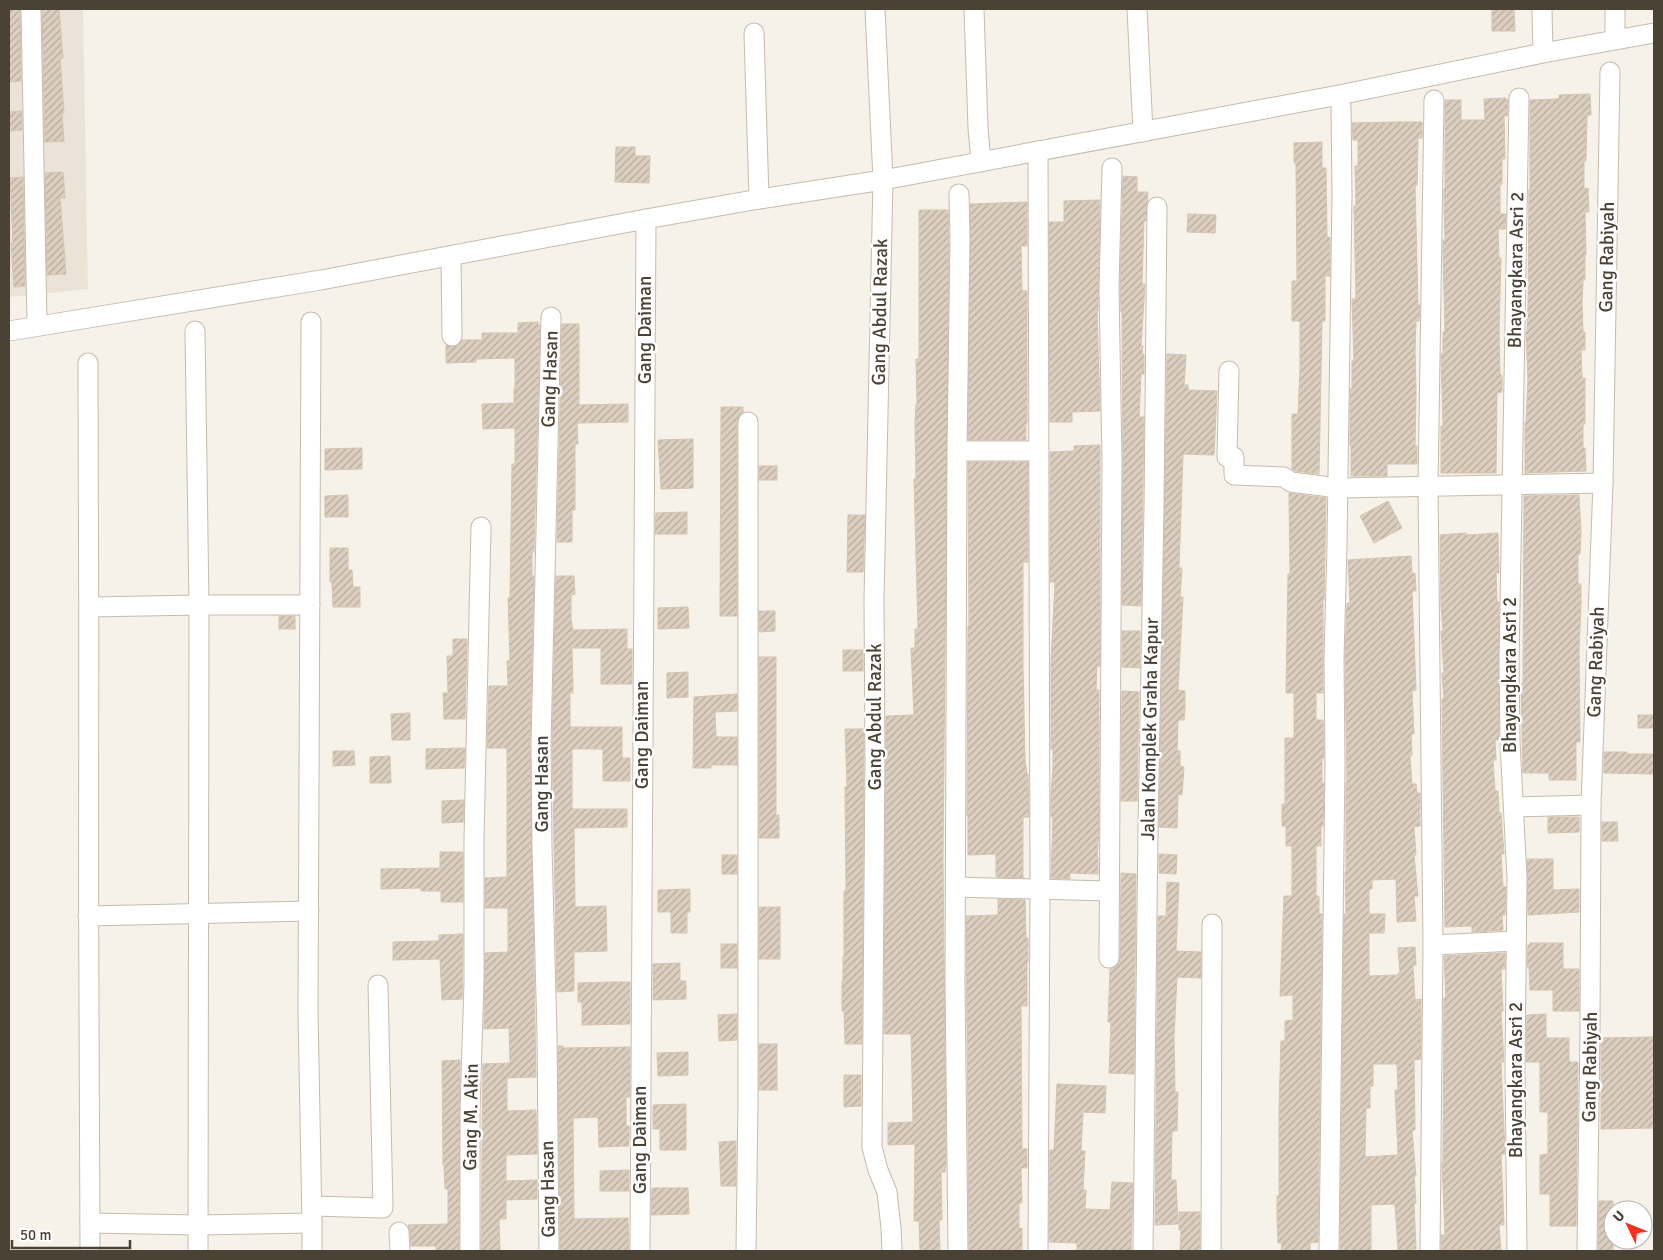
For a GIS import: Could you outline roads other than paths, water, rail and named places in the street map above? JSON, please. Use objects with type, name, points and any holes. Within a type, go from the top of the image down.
[{"type":"street","points":[[30,9],[37,325]]},
{"type":"street","name":"Gang Abdul Razak","points":[[875,9],[883,180],[874,599],[872,1147],[878,1170],[887,1192],[892,1251]]},
{"type":"street","points":[[974,9],[981,162]]},
{"type":"street","points":[[1137,9],[1143,132]]},
{"type":"street","points":[[1542,9],[1543,53]]},
{"type":"street","points":[[1615,9],[1615,40]]},
{"type":"street","points":[[754,33],[759,199]]},
{"type":"street","points":[[9,331],[321,280],[646,219],[883,180],[1339,95],[1543,53],[1654,33]]},
{"type":"street","name":"Gang Rabiyah","points":[[1587,1251],[1591,973],[1591,805],[1603,483],[1610,72]]},
{"type":"street","name":"Bhayangkara Asri 2","points":[[1517,1251],[1515,1076],[1517,878],[1510,742],[1509,673],[1519,98]]},
{"type":"street","points":[[1430,1251],[1433,945],[1428,487],[1434,100]]},
{"type":"street","points":[[1328,1251],[1335,765],[1334,659],[1342,195],[1341,106]]},
{"type":"street","points":[[1038,151],[1040,888],[1038,1251]]},
{"type":"street","points":[[1109,958],[1112,472],[1109,288],[1112,168]]},
{"type":"street","points":[[958,1251],[955,983],[959,194]]},
{"type":"street","name":"Jalan Komplek Graha Kapur","points":[[1143,1251],[1157,207]]},
{"type":"street","name":"Gang Daiman","points":[[640,1251],[646,219]]},
{"type":"street","points":[[451,256],[452,336]]},
{"type":"street","name":"Gang Hasan","points":[[548,1251],[547,1023],[541,744],[551,317]]},
{"type":"street","points":[[311,322],[308,1012],[312,1251]]},
{"type":"street","points":[[195,331],[199,605],[198,1251]]},
{"type":"street","points":[[88,363],[90,1251]]},
{"type":"street","points":[[1229,371],[1227,457],[1234,457],[1234,475],[1284,477],[1291,482],[1338,488],[1603,483]]},
{"type":"street","points":[[746,1251],[748,1100],[748,422]]},
{"type":"street","points":[[957,451],[1038,451]]},
{"type":"street","name":"Gang M. Akin","points":[[470,1251],[474,830],[481,527]]},
{"type":"street","points":[[90,606],[310,606]]},
{"type":"street","points":[[1514,808],[1591,805]]},
{"type":"street","points":[[956,887],[1108,891]]},
{"type":"street","points":[[88,916],[309,911]]},
{"type":"street","points":[[1211,1251],[1212,924]]},
{"type":"street","points":[[1433,945],[1516,941]]},
{"type":"street","points":[[90,1223],[198,1225],[384,1208],[378,986]]},
{"type":"street","points":[[399,1232],[400,1251]]}]
